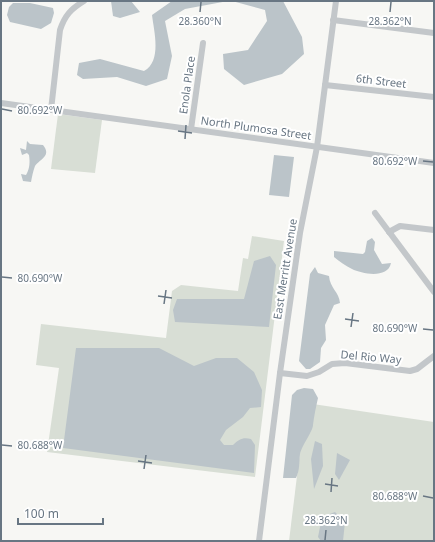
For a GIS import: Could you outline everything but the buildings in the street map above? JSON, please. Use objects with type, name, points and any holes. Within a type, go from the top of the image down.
[{"type":"street","points":[[51,110],[60,30],[63,20],[67,13],[84,1]]},
{"type":"street","name":"East Merritt Avenue","points":[[259,541],[280,373],[300,233],[317,148],[336,1]]},
{"type":"street","points":[[333,20],[434,33]]},
{"type":"street","name":"Enola Place","points":[[191,129],[203,43]]},
{"type":"street","name":"6th Street","points":[[325,85],[434,97]]},
{"type":"street","name":"North Plumosa Street","points":[[1,103],[317,148],[434,163]]},
{"type":"street","points":[[375,213],[434,292]]},
{"type":"street","points":[[389,232],[400,226],[434,230]]},
{"type":"street","name":"Del Rio Way","points":[[280,373],[307,376],[319,372],[332,364],[345,363],[410,371],[417,369],[434,356]]},
{"type":"shaded area","points":[[111,1],[131,1],[140,12],[120,18],[113,16]]},
{"type":"shaded area","points":[[172,1],[228,1],[185,9],[165,21],[172,56],[167,79],[146,86],[117,77],[83,79],[77,75],[79,63],[100,59],[144,71],[150,66],[153,60],[156,46],[152,15]]},
{"type":"shaded area","points":[[232,1],[283,1],[302,37],[304,54],[282,74],[244,85],[224,69],[223,54],[248,50],[267,21],[265,10]]},
{"type":"shaded area","points":[[13,3],[30,3],[53,8],[54,13],[51,23],[41,29],[10,22],[7,15],[9,7]]},
{"type":"shaded area","points":[[58,114],[102,120],[95,173],[51,169]]},
{"type":"shaded area","points":[[27,141],[30,144],[43,145],[46,152],[46,155],[35,166],[31,182],[23,181],[21,174],[26,175],[30,163],[29,155],[27,153],[22,155],[20,148],[26,150]]},
{"type":"shaded area","points":[[274,155],[294,157],[289,197],[269,195]]},
{"type":"shaded area","points":[[252,236],[284,241],[255,477],[47,452],[59,368],[36,365],[41,324],[166,338],[172,291],[181,285],[238,291],[243,258],[248,259]]},
{"type":"shaded area","points":[[372,238],[375,242],[374,250],[382,264],[391,263],[389,268],[385,271],[368,274],[356,271],[334,257],[334,251],[363,254],[365,252],[367,241]]},
{"type":"shaded area","points":[[270,256],[276,265],[269,327],[175,322],[173,310],[177,299],[244,299],[254,261]]},
{"type":"shaded area","points":[[315,267],[318,273],[329,276],[340,303],[334,305],[325,325],[326,340],[321,348],[320,362],[310,369],[306,369],[299,361],[310,274]]},
{"type":"shaded area","points":[[76,348],[159,348],[194,366],[216,358],[237,358],[254,372],[262,390],[261,407],[250,408],[243,417],[226,430],[220,440],[224,445],[233,445],[241,439],[251,439],[255,445],[254,473],[63,448]]},
{"type":"shaded area","points":[[304,388],[313,389],[318,398],[313,428],[301,450],[299,469],[296,478],[283,478],[292,395],[297,390]]},
{"type":"shaded area","points":[[306,403],[434,422],[434,541],[289,541]]},
{"type":"shaded area","points":[[315,441],[322,444],[323,466],[314,489],[311,459]]},
{"type":"shaded area","points":[[337,453],[350,460],[339,480],[335,474]]},
{"type":"shaded area","points":[[335,512],[345,522],[343,541],[321,541],[318,537],[322,517]]}]
